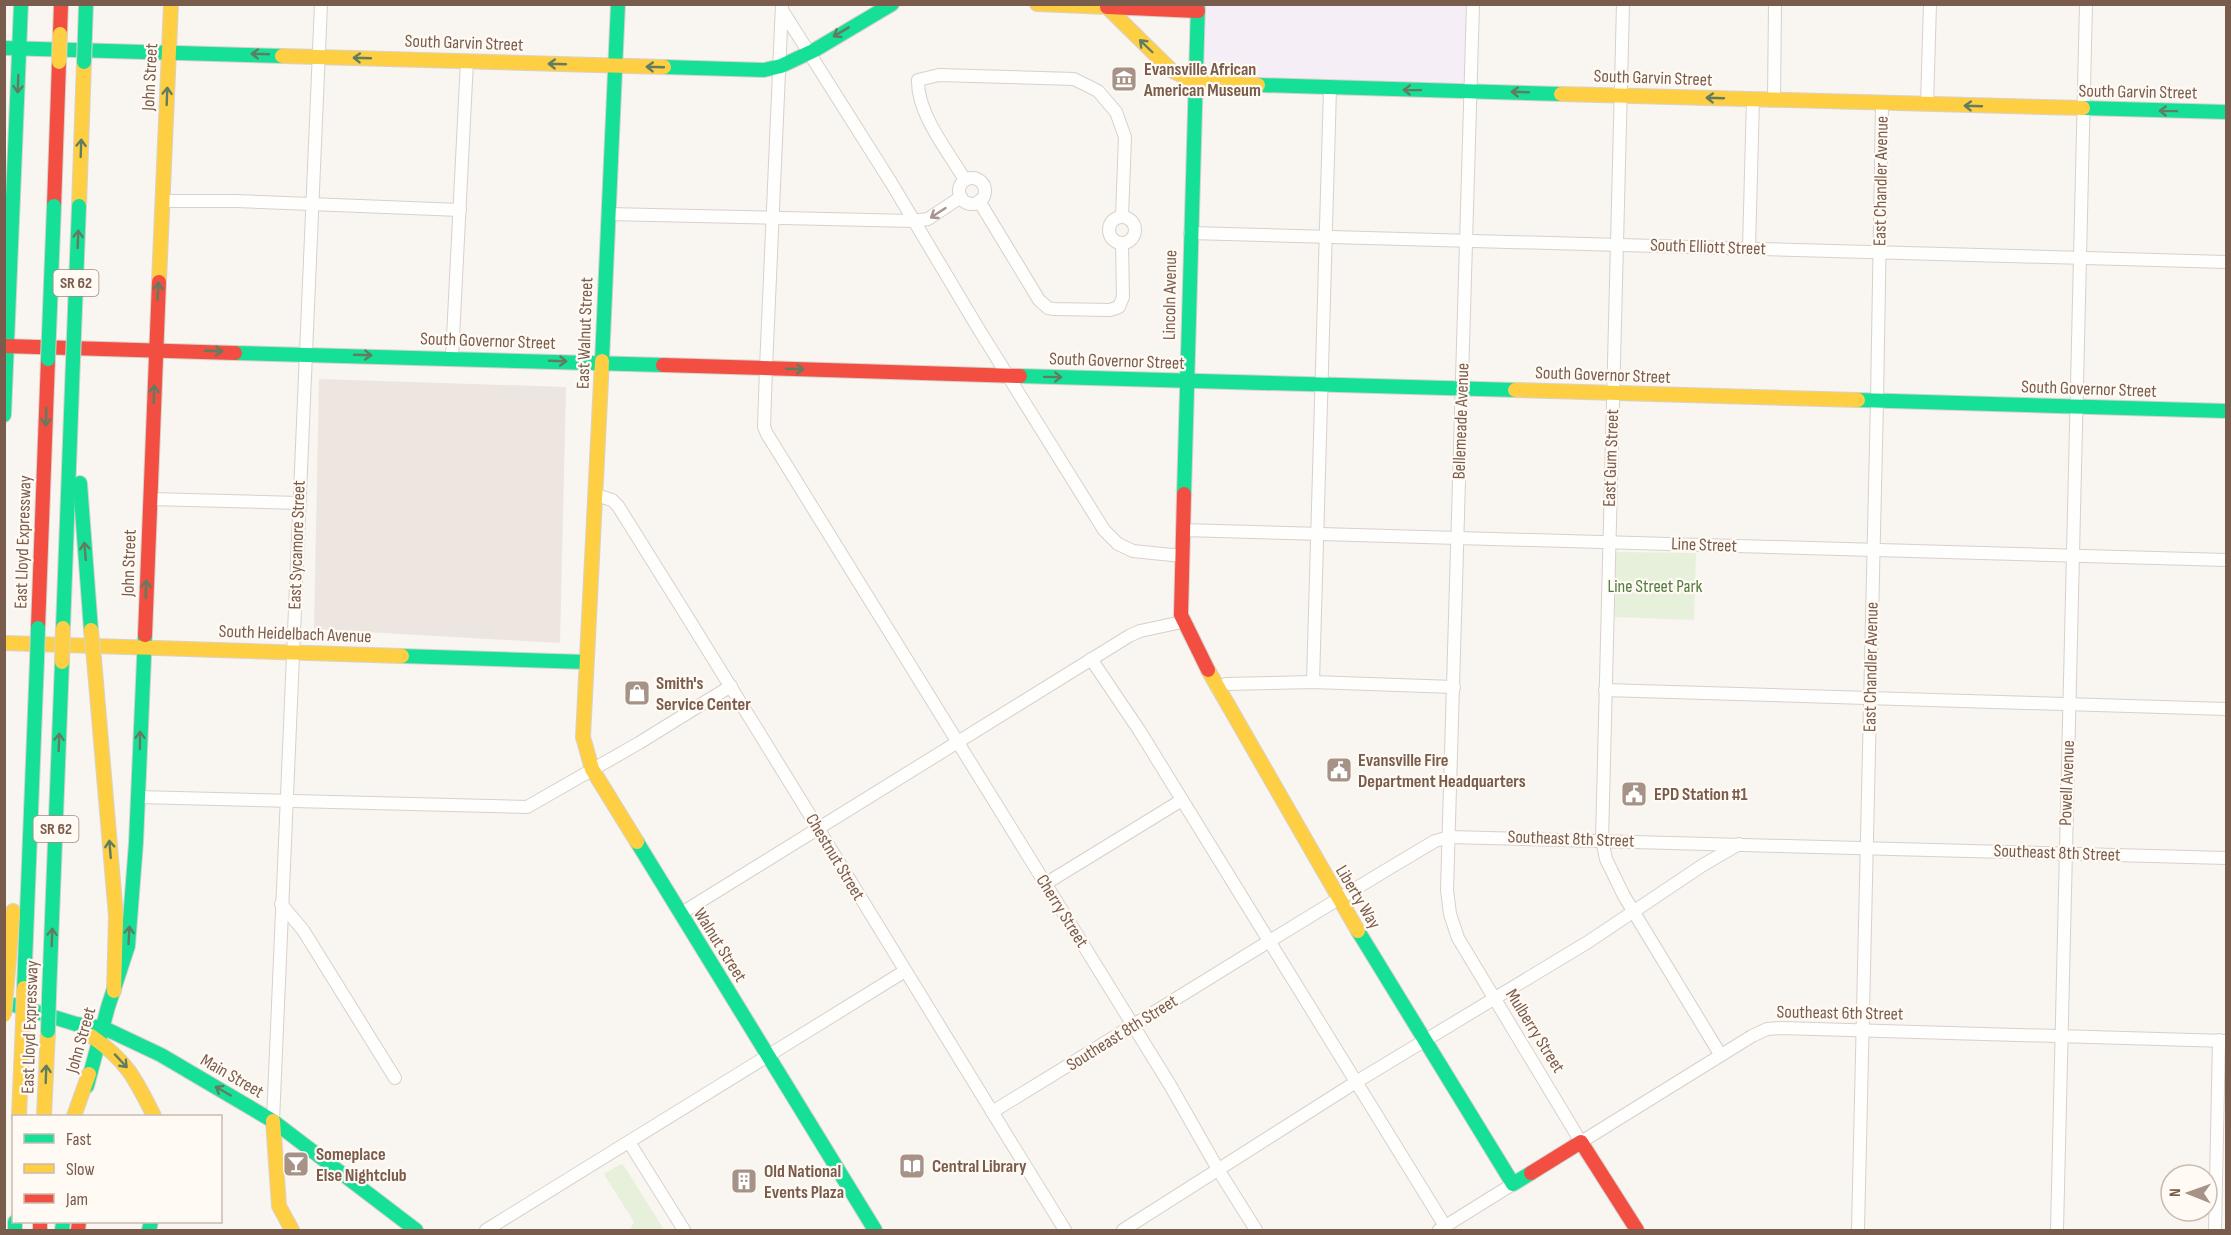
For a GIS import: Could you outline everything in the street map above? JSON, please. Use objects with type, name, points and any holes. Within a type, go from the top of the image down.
[{"type":"main road","points":[[4,415],[12,48],[21,4]]},
{"type":"main road","name":"East Lloyd Expressway","points":[[19,1115],[61,4]]},
{"type":"main road","name":"East Lloyd Expressway","points":[[44,1115],[86,4]]},
{"type":"main road","name":"John Street","points":[[82,1115],[88,1074],[128,946],[138,797],[171,4]]},
{"type":"main road","name":"East Walnut Street","points":[[585,662],[603,363],[618,4]]},
{"type":"main road","name":"South Garvin Street","points":[[12,48],[764,70],[789,63],[874,12],[892,4]]},
{"type":"main road","points":[[1037,4],[1198,8]]},
{"type":"main road","name":"South Garvin Street","points":[[1107,7],[1171,70],[1195,82],[1330,88],[2226,112]]},
{"type":"main road","name":"Lincoln Avenue","points":[[1182,622],[1182,530],[1198,8]]},
{"type":"main road","name":"South Governor Street","points":[[6,346],[452,357],[1322,386],[2226,411]]},
{"type":"main road","points":[[72,378],[77,421],[82,523],[116,916],[114,991]]},
{"type":"main road","name":"Liberty Way","points":[[1182,622],[1324,875],[1340,897],[1339,902],[1513,1184]]},
{"type":"main road","name":"South Heidelbach Avenue","points":[[4,643],[585,662]]},
{"type":"main road","name":"Walnut Street","points":[[585,662],[583,737],[592,769],[875,1230]]},
{"type":"main road","points":[[4,1015],[16,881],[31,785]]},
{"type":"main road","name":"Main Street","points":[[4,1002],[76,1024],[104,1028],[161,1055],[273,1121],[416,1230]]},
{"type":"main road","points":[[76,1024],[117,1056],[135,1077],[154,1115]]},
{"type":"main road","points":[[74,1115],[88,1074]]},
{"type":"main road","points":[[273,1121],[279,1206],[291,1230]]},
{"type":"main road","name":"Southeast 6th Street","points":[[1513,1184],[1581,1142]]},
{"type":"main road","name":"Mulberry Street","points":[[1581,1142],[1637,1230]]},
{"type":"street","name":"East Sycamore Street","points":[[273,1121],[321,4]]},
{"type":"street","name":"Bellemeade Avenue","points":[[1450,837],[1473,4]]},
{"type":"street","name":"East Gum Street","points":[[1623,4],[1602,840],[1610,868],[1633,912],[1720,1054]]},
{"type":"street","points":[[1774,100],[1775,4]]},
{"type":"street","points":[[1927,104],[1930,4]]},
{"type":"street","name":"Powell Avenue","points":[[2057,1230],[2086,4]]},
{"type":"street","points":[[782,7],[1104,530],[1118,544],[1133,551],[1182,556]]},
{"type":"street","name":"Cherry Street","points":[[782,7],[764,427],[1133,1025],[1256,1230]]},
{"type":"street","points":[[452,357],[467,61]]},
{"type":"street","points":[[965,180],[925,113],[920,102],[918,80],[939,75],[1074,79],[1092,88],[1108,101],[1122,124],[1125,137],[1122,216]]},
{"type":"street","points":[[1313,682],[1330,88]]},
{"type":"street","points":[[1749,248],[1753,99]]},
{"type":"street","name":"East Chandler Avenue","points":[[1858,1230],[1882,104]]},
{"type":"street","points":[[975,178],[983,184],[984,193],[979,201],[969,203],[961,197],[959,188],[965,180],[975,178]]},
{"type":"street","points":[[608,214],[913,221],[928,219],[961,197]]},
{"type":"street","points":[[163,201],[236,201],[460,210]]},
{"type":"street","points":[[979,201],[1039,300],[1048,308],[1110,310],[1119,307],[1123,297],[1122,243]]},
{"type":"street","points":[[1122,216],[1131,220],[1135,230],[1131,239],[1122,243],[1112,239],[1108,230],[1113,220],[1122,216]]},
{"type":"street","name":"South Elliott Street","points":[[1190,233],[2226,262]]},
{"type":"street","name":"Chestnut Street","points":[[596,495],[612,500],[618,506],[1065,1230]]},
{"type":"street","points":[[150,499],[298,503]]},
{"type":"street","name":"Line Street","points":[[1182,530],[2226,560]]},
{"type":"street","points":[[680,914],[1091,659],[1140,631],[1182,622]]},
{"type":"street","points":[[1091,659],[1270,942],[1356,1082],[1441,1228]]},
{"type":"street","points":[[1217,688],[1226,684],[1313,682],[1454,687]]},
{"type":"street","points":[[138,797],[527,807],[639,743],[731,686]]},
{"type":"street","points":[[1605,690],[2226,709]]},
{"type":"street","points":[[1045,884],[1182,800]]},
{"type":"street","name":"Southeast 8th Street","points":[[992,1112],[1340,897],[1435,841],[1450,837],[2226,858]]},
{"type":"street","name":"Mulberry Street","points":[[1450,837],[1447,890],[1450,914],[1458,938],[1581,1142]]},
{"type":"street","points":[[1123,1230],[1739,844]]},
{"type":"street","points":[[281,904],[303,930],[395,1078]]},
{"type":"street","points":[[486,1230],[905,971]]},
{"type":"street","name":"Southeast 6th Street","points":[[1581,1142],[1720,1054],[1767,1029],[2223,1040]]},
{"type":"street","points":[[2215,1230],[2223,1040]]},
{"type":"street","points":[[629,1142],[684,1230]]},
{"type":"street","name":"Southeast 6th Street","points":[[1441,1228],[1513,1184]]},
{"type":"shaded area","points":[[1203,5],[1470,5],[1468,88],[1200,81]]},
{"type":"shaded area","points":[[319,379],[566,387],[560,643],[314,629]]},
{"type":"green space","name":"Line Street Park","points":[[1616,552],[1696,553],[1694,620],[1615,617]]},
{"type":"green space","points":[[621,1164],[664,1230],[630,1230],[634,1222],[604,1174]]},
{"type":"traffic: fast","points":[[4,415],[21,4]]},
{"type":"traffic: fast","points":[[85,34],[86,4]]},
{"type":"traffic: fast","points":[[602,361],[618,4]]},
{"type":"traffic: fast","points":[[664,67],[764,70],[781,66],[813,51],[892,4]]},
{"type":"traffic: fast","points":[[1184,494],[1198,4]]},
{"type":"traffic: fast","points":[[84,62],[85,34]]},
{"type":"traffic: fast","points":[[4,48],[282,56]]},
{"type":"traffic: fast","points":[[1258,85],[1561,94]]},
{"type":"traffic: fast","points":[[2083,108],[2226,112]]},
{"type":"traffic: fast","points":[[48,359],[54,206]]},
{"type":"traffic: fast","points":[[73,360],[79,206]]},
{"type":"traffic: fast","points":[[235,353],[663,365]]},
{"type":"traffic: fast","points":[[63,628],[73,360]]},
{"type":"traffic: fast","points":[[1020,376],[1515,390]]},
{"type":"traffic: fast","points":[[1858,400],[2226,411]]},
{"type":"traffic: fast","points":[[80,483],[91,630]]},
{"type":"traffic: fast","points":[[37,660],[38,628]]},
{"type":"traffic: fast","points":[[87,1086],[108,1007],[128,946],[136,843],[145,635]]},
{"type":"traffic: fast","points":[[402,656],[585,662]]},
{"type":"traffic: fast","points":[[24,988],[37,660]]},
{"type":"traffic: fast","points":[[49,996],[62,662]]},
{"type":"traffic: fast","points":[[637,842],[875,1230]]},
{"type":"traffic: fast","points":[[1358,931],[1513,1184],[1531,1173]]},
{"type":"traffic: fast","points":[[48,1031],[49,996]]},
{"type":"traffic: fast","points":[[14,1005],[76,1024],[104,1028],[161,1055],[273,1121],[416,1230]]},
{"type":"traffic: fast","points":[[15,1223],[15,1230]]},
{"type":"traffic: fast","points":[[62,1230],[63,1223]]},
{"type":"traffic: fast","points":[[149,1230],[151,1223]]},
{"type":"traffic: slow","points":[[159,282],[171,4]]},
{"type":"traffic: slow","points":[[1037,4],[1107,7],[1171,70],[1195,82],[1258,85]]},
{"type":"traffic: slow","points":[[59,62],[60,34]]},
{"type":"traffic: slow","points":[[282,56],[664,67]]},
{"type":"traffic: slow","points":[[79,206],[84,62]]},
{"type":"traffic: slow","points":[[1561,94],[2083,108]]},
{"type":"traffic: slow","points":[[602,361],[583,737],[592,769],[637,842]]},
{"type":"traffic: slow","points":[[1515,390],[1858,400]]},
{"type":"traffic: slow","points":[[62,662],[63,628]]},
{"type":"traffic: slow","points":[[91,630],[94,659]]},
{"type":"traffic: slow","points":[[4,643],[402,656]]},
{"type":"traffic: slow","points":[[94,659],[116,916],[114,991]]},
{"type":"traffic: slow","points":[[1208,670],[1358,931]]},
{"type":"traffic: slow","points":[[7,982],[13,911]]},
{"type":"traffic: slow","points":[[4,1015],[7,982]]},
{"type":"traffic: slow","points":[[23,1022],[24,988]]},
{"type":"traffic: slow","points":[[19,1115],[23,1022]]},
{"type":"traffic: slow","points":[[44,1115],[48,1031]]},
{"type":"traffic: slow","points":[[91,1036],[122,1062],[153,1115]]},
{"type":"traffic: slow","points":[[74,1115],[89,1074]]},
{"type":"traffic: slow","points":[[273,1121],[279,1206],[292,1230]]},
{"type":"traffic: jam","points":[[60,34],[61,4]]},
{"type":"traffic: jam","points":[[1107,7],[1198,11]]},
{"type":"traffic: jam","points":[[54,206],[59,62]]},
{"type":"traffic: jam","points":[[145,635],[159,282]]},
{"type":"traffic: jam","points":[[4,346],[235,353]]},
{"type":"traffic: jam","points":[[38,628],[48,359]]},
{"type":"traffic: jam","points":[[663,365],[1020,376]]},
{"type":"traffic: jam","points":[[1184,494],[1181,615],[1208,670]]},
{"type":"traffic: jam","points":[[1531,1173],[1581,1142],[1637,1230]]},
{"type":"traffic: jam","points":[[40,1223],[40,1230]]},
{"type":"traffic: jam","points":[[78,1230],[79,1223]]},
{"type":"place","name":"Evansville African American Museum","points":[[1124,79]]},
{"type":"place","name":"Smith's Service Center","points":[[637,693]]},
{"type":"place","name":"Evansville Fire Department Headquarters","points":[[1339,770]]},
{"type":"place","name":"EPD Station #1","points":[[1634,794]]},
{"type":"place","name":"Someplace Else Nightclub","points":[[296,1164]]},
{"type":"place","name":"Central Library","points":[[912,1166]]},
{"type":"place","name":"Old National Events Plaza","points":[[744,1181]]}]
